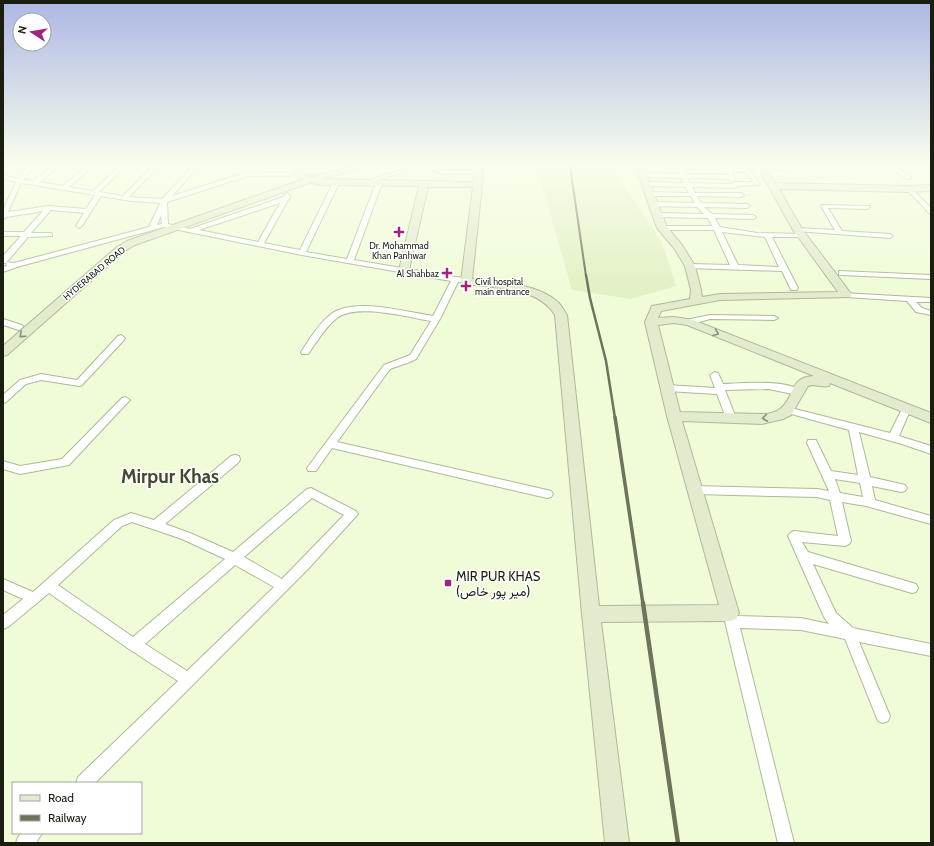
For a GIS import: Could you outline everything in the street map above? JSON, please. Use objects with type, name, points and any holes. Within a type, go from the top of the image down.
[{"type":"main road","name":"HYDERABAD ROAD","points":[[3,340],[116,248],[127,241],[231,205]]},
{"type":"main road","points":[[404,270],[419,205]]},
{"type":"main road","points":[[473,205],[461,280],[535,293],[551,302],[559,310],[617,843]]},
{"type":"main road","points":[[653,205],[662,228],[678,247],[690,266],[696,290],[696,301]]},
{"type":"main road","points":[[785,205],[800,233],[846,295]]},
{"type":"main road","name":"HYDERABAD ROAD","points":[[3,352],[121,249],[169,226]]},
{"type":"main road","points":[[591,614],[731,617],[667,388],[651,322],[656,308],[720,297],[846,295]]},
{"type":"main road","points":[[651,322],[674,320],[689,322],[931,418]]},
{"type":"main road","points":[[674,416],[762,419],[777,417],[787,410],[803,383],[808,379],[816,380],[931,424]]},
{"type":"street","points":[[79,226],[91,205]]},
{"type":"street","points":[[152,228],[162,205]]},
{"type":"street","points":[[165,205],[169,226]]},
{"type":"street","points":[[190,231],[247,205]]},
{"type":"street","points":[[260,245],[283,205]]},
{"type":"street","points":[[302,253],[325,205]]},
{"type":"street","points":[[350,261],[371,205]]},
{"type":"street","points":[[699,205],[709,216],[716,228],[735,267]]},
{"type":"street","points":[[722,205],[747,206],[756,225],[757,235]]},
{"type":"street","points":[[840,233],[824,206],[867,207]]},
{"type":"street","points":[[4,212],[49,208],[88,211]]},
{"type":"street","points":[[14,265],[3,262],[49,208]]},
{"type":"street","points":[[656,215],[752,218]]},
{"type":"street","points":[[3,270],[14,265],[152,228],[169,226],[302,253],[461,280],[414,357],[408,361],[398,362],[387,367],[312,468]]},
{"type":"street","points":[[662,228],[716,228],[767,236],[800,233],[840,233],[890,236]]},
{"type":"street","points":[[3,234],[50,235]]},
{"type":"street","points":[[767,236],[794,288]]},
{"type":"street","points":[[690,266],[784,269]]},
{"type":"street","points":[[842,273],[931,277]]},
{"type":"street","points":[[846,295],[931,300]]},
{"type":"street","points":[[910,299],[919,310],[931,313]]},
{"type":"street","points":[[305,352],[334,315],[349,309],[372,309],[436,319]]},
{"type":"street","points":[[689,322],[710,317],[774,318]]},
{"type":"street","points":[[3,322],[19,327]]},
{"type":"street","points":[[3,400],[23,382],[41,377],[79,383],[121,338]]},
{"type":"street","points":[[716,375],[731,418]]},
{"type":"street","points":[[667,388],[721,389],[773,386],[786,387],[797,392]]},
{"type":"street","points":[[3,465],[20,470],[65,462],[124,400]]},
{"type":"street","points":[[787,410],[893,437],[931,450]]},
{"type":"street","points":[[893,437],[904,413]]},
{"type":"street","points":[[853,427],[870,503]]},
{"type":"street","points":[[812,443],[833,486],[845,541],[794,536],[831,617],[849,633],[883,716]]},
{"type":"street","points":[[330,444],[546,494]]},
{"type":"street","points":[[155,526],[235,459]]},
{"type":"street","points":[[827,474],[901,488]]},
{"type":"street","points":[[695,490],[817,493],[870,503],[931,520]]},
{"type":"street","points":[[85,782],[283,586],[352,514],[311,492],[236,559],[134,645]]},
{"type":"street","points":[[3,623],[49,586],[118,523],[131,518],[186,536],[236,559],[283,586]]},
{"type":"street","points":[[803,556],[912,588]]},
{"type":"street","points":[[3,584],[34,598]]},
{"type":"street","points":[[49,586],[134,645],[188,680]]},
{"type":"street","points":[[786,843],[731,617],[802,624],[931,650]]},
{"type":"street","points":[[24,843],[33,834]]},
{"type":"shaded area","points":[[548,205],[637,205],[662,242],[676,286],[631,299],[572,290]]},
{"type":"railway","points":[[576,205],[586,276]]},
{"type":"railway","points":[[586,275],[590,298],[606,361],[615,418]]},
{"type":"railway","points":[[615,417],[643,604]]},
{"type":"railway","points":[[643,603],[678,843]]},
{"type":"place","name":"Dr. Mohammad Khan Panhwar","points":[[399,232]]},
{"type":"place","name":"Al Shahbaz","points":[[447,273]]},
{"type":"place","name":"Civil hospital main entrance","points":[[466,286]]},
{"type":"place","name":"MIR PUR KHAS (میر پور خاص)","points":[[448,583]]},
{"type":"district","name":"Mirpur Khas","points":[[170,476]]}]
